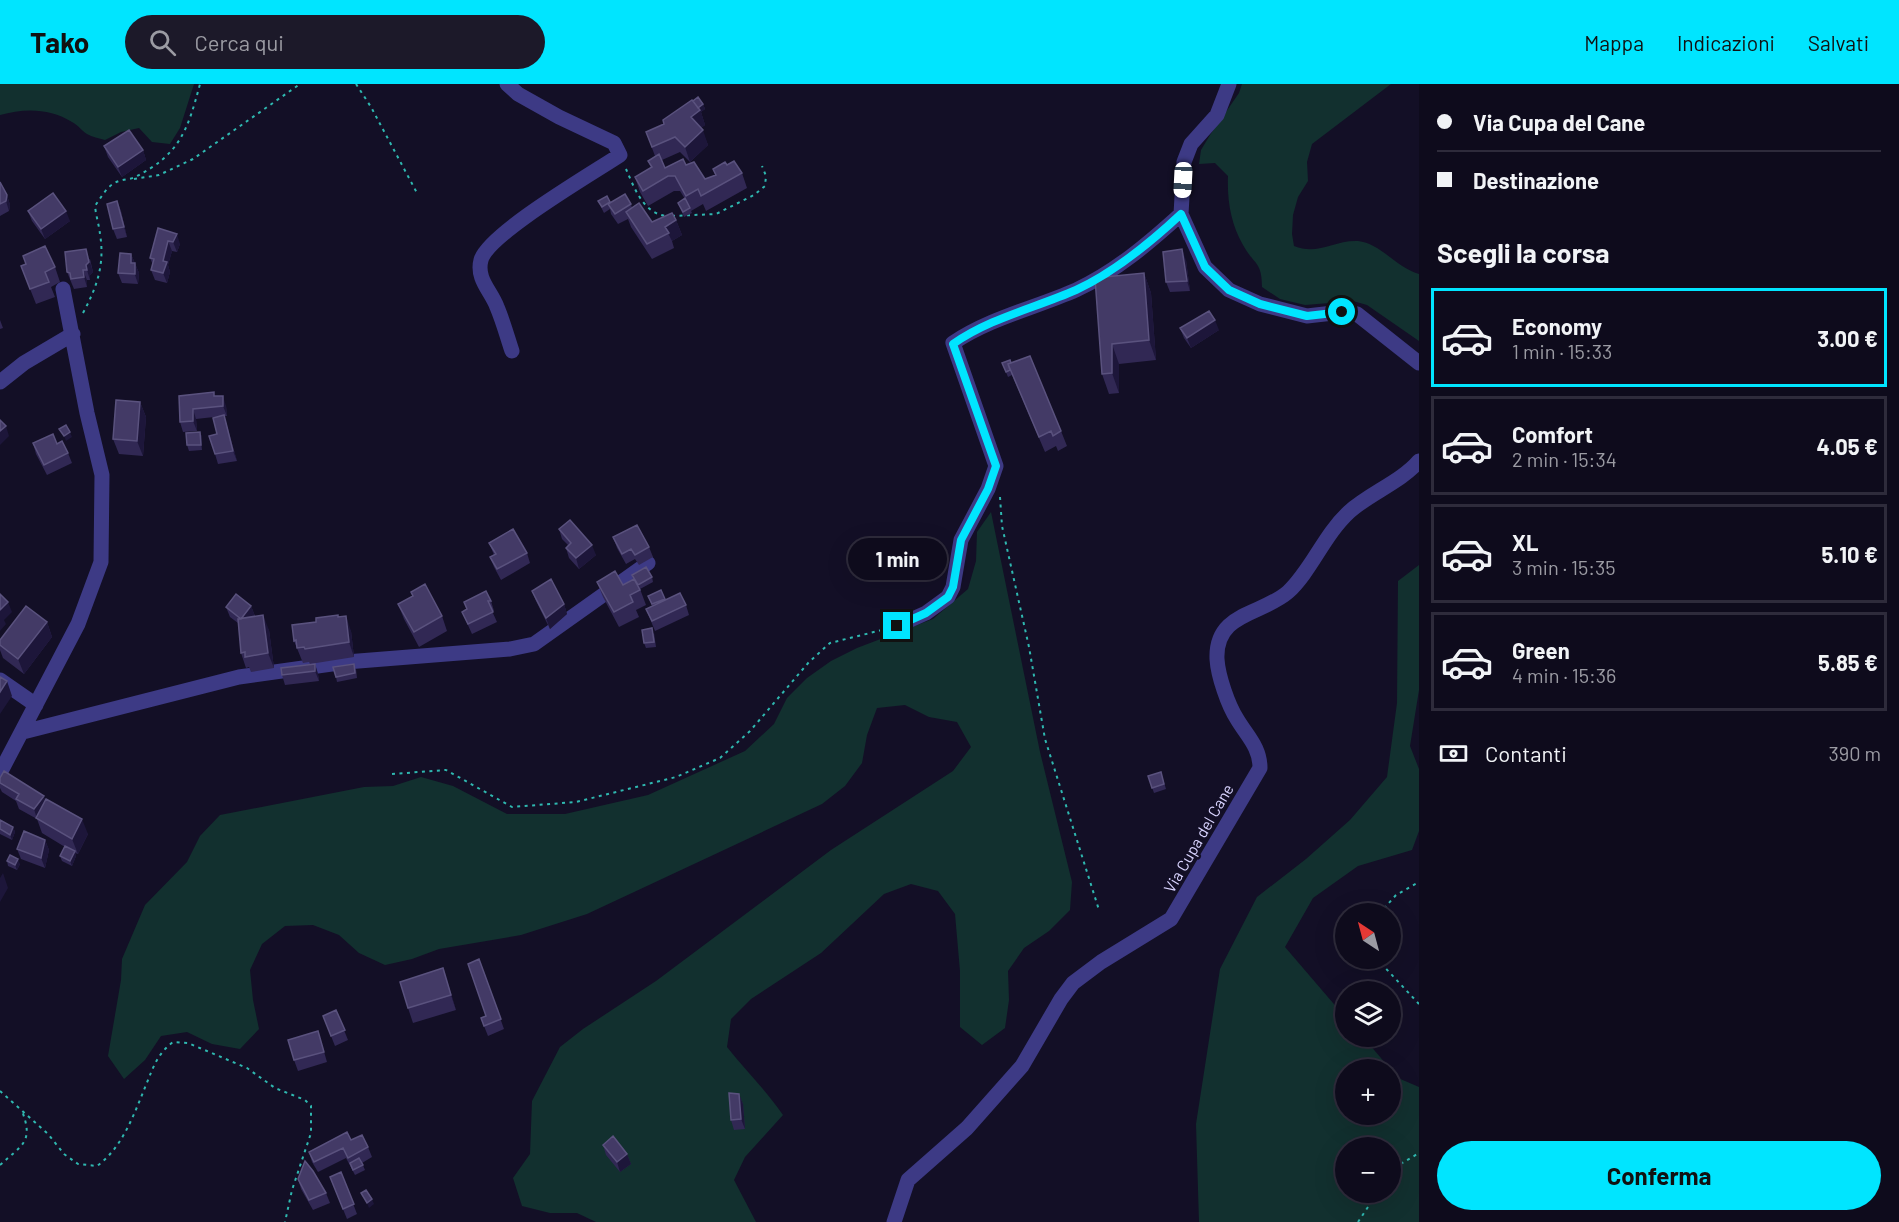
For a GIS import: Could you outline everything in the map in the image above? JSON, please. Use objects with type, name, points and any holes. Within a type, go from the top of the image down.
[{"type":"street","points":[[507,84],[518,94],[614,143],[620,155],[495,239],[481,260],[482,282],[496,304],[512,351]]},
{"type":"street","points":[[1229,84],[1217,115],[1191,144],[1184,162],[1181,214],[1205,267],[1229,290],[1260,304],[1307,316],[1342,312],[1357,314],[1419,363]]},
{"type":"street","points":[[897,626],[926,613],[948,597],[953,587],[961,540],[988,489],[996,466],[953,344],[974,329],[1077,289],[1103,275],[1154,238],[1181,214]]},
{"type":"street","points":[[0,773],[78,624],[101,562],[102,475],[87,413],[63,289]]},
{"type":"street","points":[[0,382],[24,363],[73,334]]},
{"type":"street","name":"Via Cupa del Cane","points":[[894,1222],[908,1180],[967,1128],[1022,1066],[1061,999],[1073,983],[1101,962],[1171,919],[1260,768],[1260,755],[1236,718],[1219,674],[1217,658],[1219,640],[1229,626],[1244,615],[1285,594],[1294,585],[1327,537],[1349,512],[1419,461]]},
{"type":"street","points":[[23,732],[239,677],[346,662],[510,649],[534,644],[648,563]]},
{"type":"street","points":[[0,680],[36,705]]},
{"type":"path","points":[[73,334],[96,287],[99,272],[101,247],[95,206],[112,184],[134,178],[164,159],[181,140],[200,84]]},
{"type":"path","points":[[122,180],[159,175],[193,159],[300,84]]},
{"type":"path","points":[[356,84],[371,107],[417,193]]},
{"type":"path","points":[[620,155],[637,194],[646,207],[661,215],[684,217],[716,214],[754,195],[765,186],[766,176],[762,166]]},
{"type":"path","points":[[996,466],[1002,526],[1029,647],[1044,738],[1099,910]]},
{"type":"path","points":[[392,774],[446,770],[512,807],[576,802],[676,777],[720,758],[750,731],[809,662],[830,643],[897,626]]},
{"type":"path","points":[[1389,903],[1396,895],[1419,882]]},
{"type":"path","points":[[1386,969],[1419,1004]]},
{"type":"path","points":[[0,1091],[48,1134],[64,1154],[78,1164],[97,1166],[116,1147],[133,1117],[157,1057],[173,1042],[188,1043],[247,1068],[275,1088],[305,1100],[311,1106],[311,1133],[292,1191],[285,1222]]},
{"type":"path","points":[[0,1165],[26,1141],[28,1131],[21,1108]]},
{"type":"path","points":[[1401,1164],[1419,1153]]},
{"type":"path","points":[[1358,1222],[1371,1203]]},
{"type":"green space","points":[[0,84],[194,84],[180,128],[170,144],[152,142],[139,128],[121,132],[105,140],[93,137],[64,117],[46,112],[28,110],[0,115]]},
{"type":"green space","points":[[1242,84],[1391,84],[1312,144],[1307,162],[1308,181],[1298,197],[1293,215],[1292,234],[1294,246],[1303,249],[1318,249],[1349,241],[1366,243],[1374,246],[1403,267],[1419,274],[1419,341],[1367,305],[1353,301],[1305,305],[1280,299],[1262,287],[1261,272],[1243,245],[1233,221],[1228,194],[1228,176],[1215,163],[1199,164],[1201,150],[1239,93]]},
{"type":"green space","points":[[991,512],[1040,752],[1072,882],[1070,910],[1049,931],[1024,948],[1008,971],[1009,1000],[1005,1028],[982,1045],[960,1027],[960,971],[955,914],[938,891],[911,884],[884,894],[821,953],[751,999],[731,1019],[727,1047],[783,1115],[745,1157],[734,1180],[756,1222],[596,1222],[577,1213],[550,1213],[522,1206],[513,1178],[530,1154],[532,1101],[560,1047],[583,1029],[656,981],[831,850],[953,771],[971,747],[957,722],[929,717],[905,705],[877,708],[867,735],[862,763],[845,786],[822,804],[587,914],[521,935],[439,949],[412,959],[385,965],[359,953],[339,935],[313,925],[285,926],[262,944],[250,970],[259,1029],[240,1049],[212,1044],[187,1032],[161,1036],[145,1060],[124,1079],[108,1056],[121,980],[122,959],[145,905],[187,862],[200,836],[220,815],[364,787],[393,786],[421,777],[453,786],[507,814],[565,814],[648,795],[745,751],[774,724],[787,698],[807,678],[831,661],[857,648],[933,619],[968,589],[976,561],[977,532]]},
{"type":"green space","points":[[1419,565],[1419,690],[1410,746],[1419,769],[1419,831],[1412,850],[1358,866],[1313,898],[1285,947],[1335,1005],[1335,1047],[1372,1047],[1382,1059],[1335,1059],[1335,1125],[1401,1125],[1401,1079],[1419,1087],[1419,1222],[1199,1222],[1196,1124],[1220,969],[1257,897],[1306,859],[1350,820],[1387,777],[1397,703],[1398,581]]},
{"type":"building","points":[[698,97],[703,104],[698,108],[693,101]]},
{"type":"building","points":[[692,100],[700,110],[691,117],[703,130],[685,147],[675,137],[652,147],[646,132],[664,124],[663,120]]},
{"type":"building","points":[[129,130],[143,150],[118,167],[104,146]]},
{"type":"building","points":[[659,154],[665,168],[683,159],[686,165],[694,162],[705,179],[716,175],[713,169],[725,162],[727,165],[734,161],[742,173],[701,196],[698,189],[686,196],[675,176],[668,176],[643,191],[635,177],[652,167],[648,161]]},
{"type":"building","points":[[0,182],[7,195],[6,201],[0,204]]},
{"type":"building","points":[[53,193],[66,211],[41,229],[28,211]]},
{"type":"building","points":[[625,194],[631,204],[615,214],[608,204]]},
{"type":"building","points":[[607,196],[610,202],[602,207],[598,201]]},
{"type":"building","points":[[685,198],[690,208],[683,212],[678,203]]},
{"type":"building","points":[[117,201],[124,227],[113,229],[107,204]]},
{"type":"building","points":[[639,203],[652,222],[672,213],[676,220],[665,227],[669,233],[647,244],[626,212]]},
{"type":"building","points":[[158,228],[177,234],[173,242],[168,241],[163,261],[167,262],[163,273],[151,270],[154,259],[150,258]]},
{"type":"building","points":[[45,246],[55,267],[45,272],[49,282],[30,289],[21,266],[26,264],[23,256]]},
{"type":"building","points":[[86,249],[89,262],[86,265],[87,270],[83,270],[84,277],[71,279],[70,273],[67,272],[65,252]]},
{"type":"building","points":[[1182,249],[1187,281],[1166,282],[1163,252]]},
{"type":"building","points":[[120,253],[131,254],[131,263],[135,263],[135,274],[118,273]]},
{"type":"building","points":[[1144,273],[1149,340],[1112,344],[1112,373],[1102,374],[1095,278]]},
{"type":"building","points":[[1209,311],[1215,320],[1187,338],[1180,328]]},
{"type":"building","points":[[1030,356],[1061,431],[1053,436],[1051,431],[1039,437],[1008,364]]},
{"type":"building","points":[[1010,360],[1011,363],[1008,364],[1010,370],[1006,372],[1002,363]]},
{"type":"building","points":[[214,392],[214,396],[223,396],[223,406],[193,409],[193,421],[180,422],[179,396]]},
{"type":"building","points":[[116,400],[140,402],[137,441],[113,439]]},
{"type":"building","points":[[224,415],[233,451],[215,454],[209,436],[217,434],[213,418]]},
{"type":"building","points":[[0,420],[6,426],[0,431]]},
{"type":"building","points":[[66,425],[70,432],[64,436],[59,429]]},
{"type":"building","points":[[200,432],[201,445],[187,445],[186,433]]},
{"type":"building","points":[[53,434],[57,444],[62,441],[68,453],[44,465],[33,443]]},
{"type":"building","points":[[570,520],[592,545],[576,558],[566,548],[571,543],[559,529]]},
{"type":"building","points":[[637,525],[649,547],[635,555],[631,549],[622,554],[613,537]]},
{"type":"building","points":[[513,529],[527,553],[497,569],[490,557],[496,554],[489,543]]},
{"type":"building","points":[[646,567],[652,577],[638,585],[632,575]]},
{"type":"building","points":[[615,571],[623,585],[634,579],[640,590],[630,595],[633,602],[614,612],[597,582]]},
{"type":"building","points":[[551,579],[564,604],[546,618],[532,591]]},
{"type":"building","points":[[425,584],[442,616],[414,632],[398,604],[413,596],[411,592]]},
{"type":"building","points":[[661,590],[665,599],[652,604],[648,596]]},
{"type":"building","points":[[486,591],[493,612],[468,624],[462,612],[467,609],[464,602]]},
{"type":"building","points":[[680,593],[686,605],[652,621],[646,609]]},
{"type":"building","points":[[0,594],[8,602],[0,610]]},
{"type":"building","points":[[236,594],[251,606],[241,619],[226,607]]},
{"type":"building","points":[[26,606],[47,622],[18,659],[0,645],[0,640]]},
{"type":"building","points":[[263,615],[268,653],[245,657],[245,652],[241,653],[238,619]]},
{"type":"building","points":[[338,615],[338,617],[346,616],[349,642],[305,649],[304,647],[297,648],[292,625],[316,622],[316,618]]},
{"type":"building","points":[[652,628],[654,642],[644,643],[642,630]]},
{"type":"building","points":[[315,664],[315,671],[282,675],[281,668]]},
{"type":"building","points":[[354,664],[355,673],[336,677],[333,667]]},
{"type":"building","points":[[0,677],[7,681],[0,692]]},
{"type":"building","points":[[4,771],[44,796],[34,809],[16,799],[19,794],[0,783]]},
{"type":"building","points":[[1161,772],[1164,784],[1152,788],[1148,776]]},
{"type":"building","points":[[46,799],[82,819],[72,839],[36,818]]},
{"type":"building","points":[[0,820],[13,827],[10,835],[0,829]]},
{"type":"building","points":[[24,831],[45,840],[41,858],[17,849]]},
{"type":"building","points":[[65,846],[75,851],[70,861],[60,856]]},
{"type":"building","points":[[10,855],[18,859],[15,865],[7,861]]},
{"type":"building","points":[[479,959],[501,1019],[484,1026],[481,1018],[486,1016],[468,964]]},
{"type":"building","points":[[443,968],[451,995],[408,1008],[400,982]]},
{"type":"building","points":[[336,1010],[345,1030],[331,1036],[323,1016]]},
{"type":"building","points":[[318,1031],[324,1052],[294,1060],[288,1040]]},
{"type":"building","points":[[729,1093],[739,1094],[741,1119],[731,1120]]},
{"type":"building","points":[[347,1132],[351,1140],[362,1135],[368,1147],[348,1158],[343,1148],[314,1162],[309,1152]]},
{"type":"building","points":[[613,1136],[627,1154],[617,1162],[603,1145]]},
{"type":"building","points":[[359,1158],[363,1165],[353,1170],[350,1163]]},
{"type":"building","points":[[305,1161],[326,1193],[309,1200],[298,1179]]},
{"type":"building","points":[[341,1172],[354,1204],[343,1209],[330,1177]]},
{"type":"building","points":[[366,1190],[372,1199],[367,1203],[361,1193]]},
{"type":"route","points":[[897,626],[926,613],[948,597],[953,587],[961,540],[988,489],[996,466],[982,420],[953,344],[974,329],[1077,289],[1094,280],[1154,238],[1181,214],[1205,267],[1229,290],[1260,304],[1307,316],[1342,312]]}]
